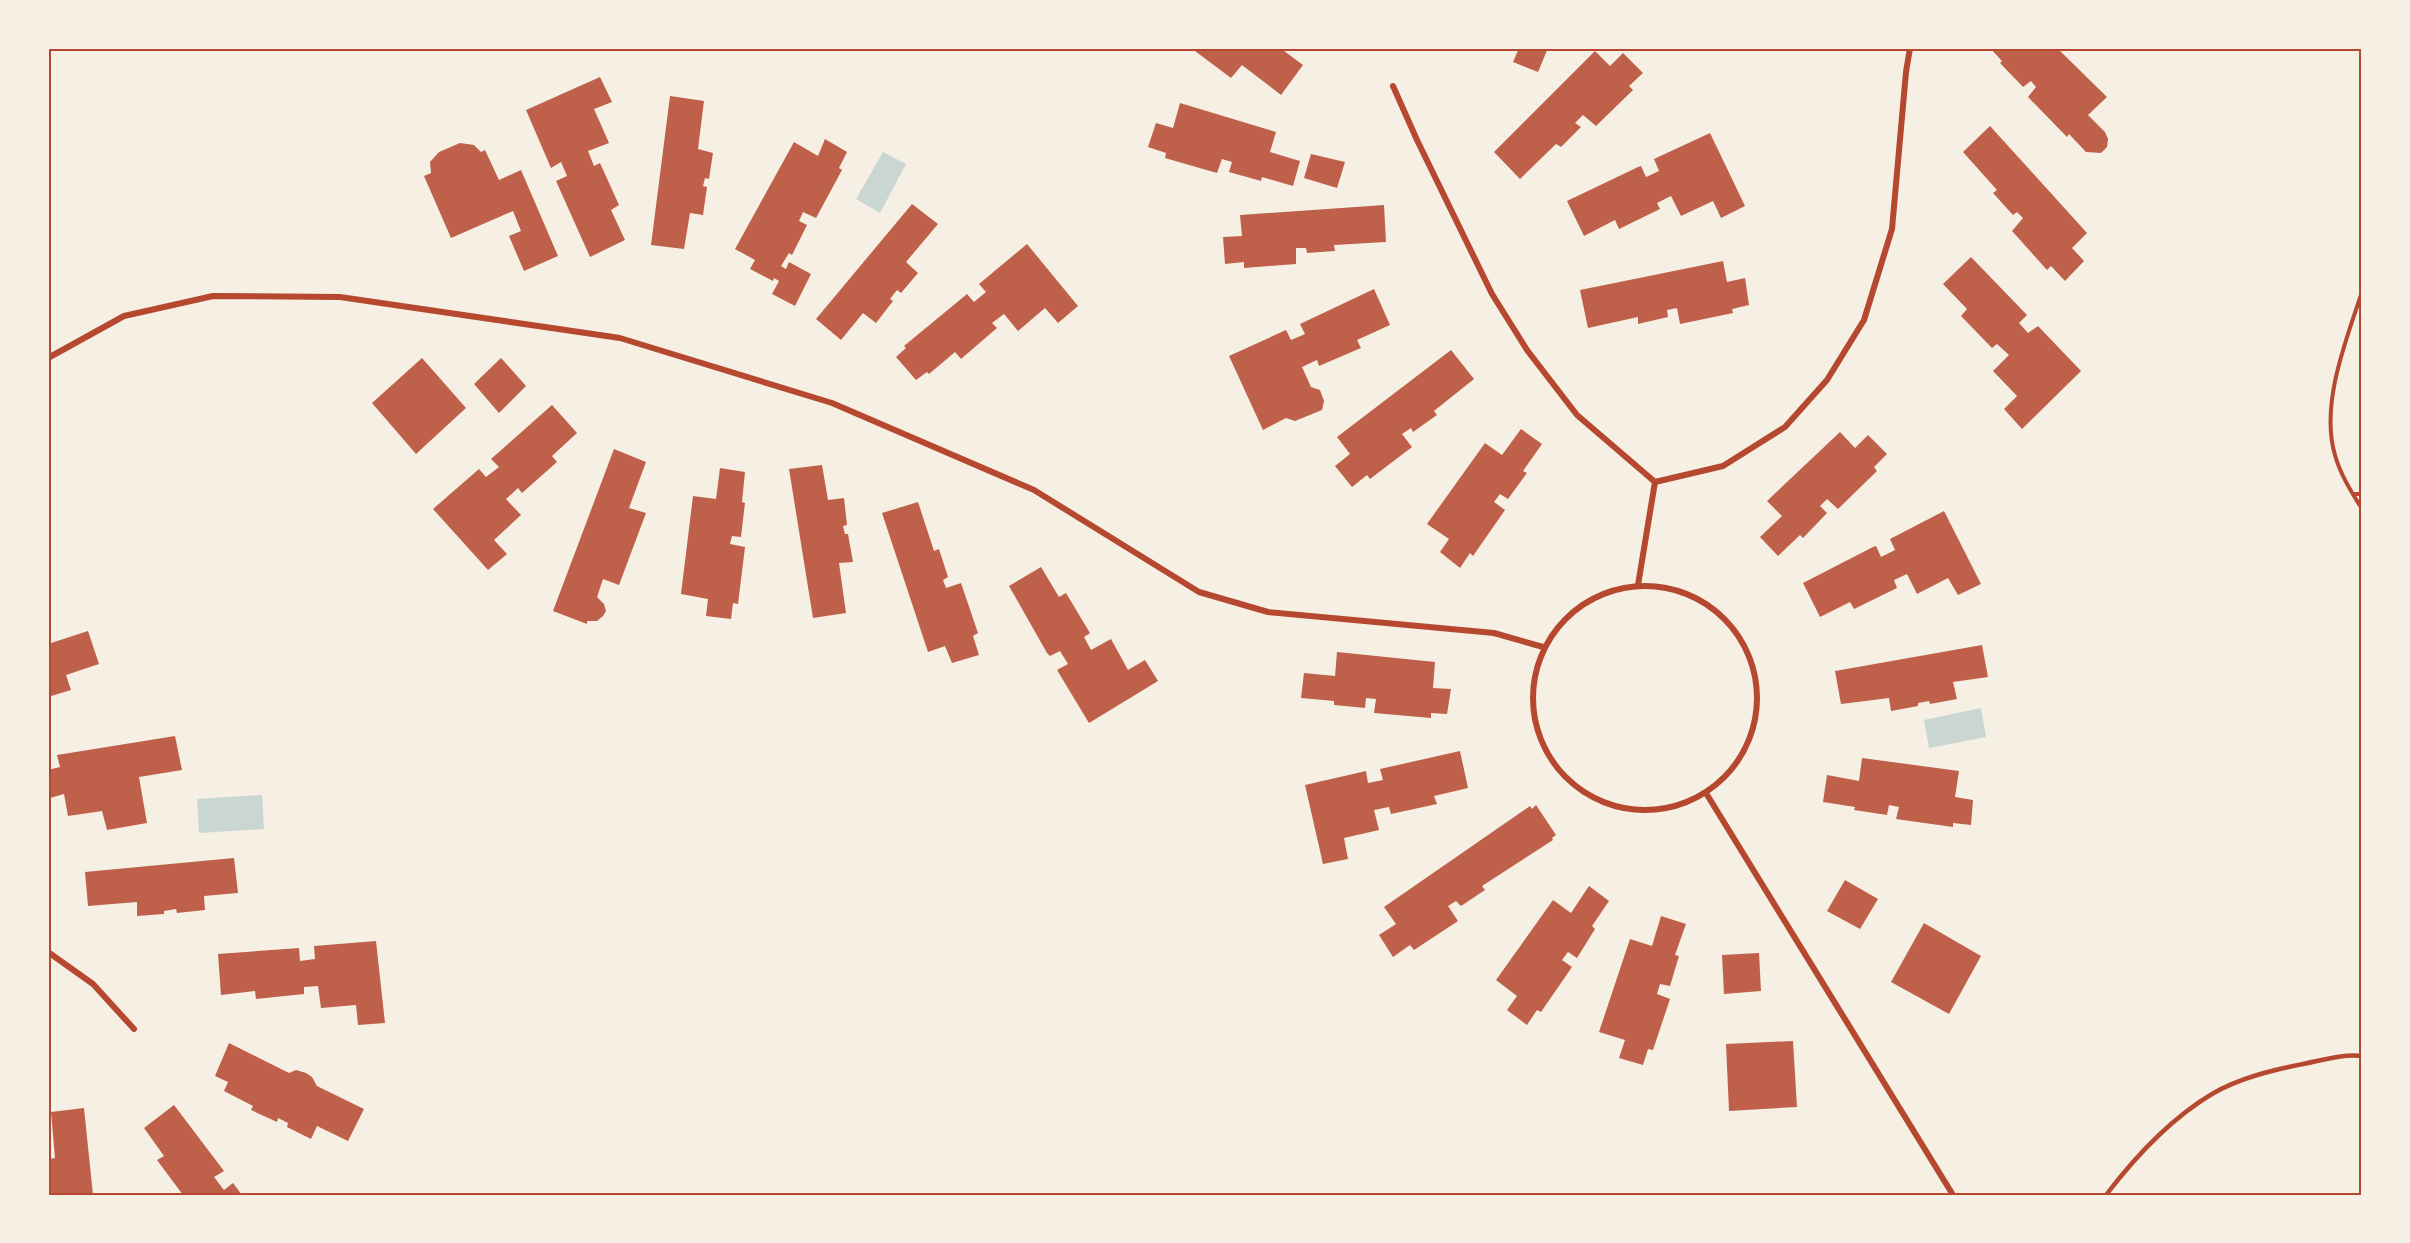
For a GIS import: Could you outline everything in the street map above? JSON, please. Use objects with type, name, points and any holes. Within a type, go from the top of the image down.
[{"type":"street","points":[[1655,483],[1723,466],[1785,427],[1827,380],[1864,320],[1892,228],[1910,48]]},
{"type":"street","points":[[1393,86],[1492,294],[1527,350],[1577,415],[1655,483]]},
{"type":"street","points":[[48,358],[124,316],[213,296],[340,297],[620,338],[832,403],[1034,490],[1199,592],[1268,612],[1494,633],[1543,647]]},
{"type":"street","points":[[1638,585],[1655,483]]},
{"type":"street","points":[[1638,585],[1681,590],[1717,611],[1744,644],[1757,684],[1754,726],[1737,764],[1706,793],[1660,810],[1611,807],[1568,782],[1540,742],[1531,695],[1543,647],[1567,615],[1600,594],[1638,585]]},
{"type":"street","points":[[1706,793],[1953,1195]]},
{"type":"street","points":[[48,952],[93,984],[134,1029]]},
{"type":"lane","points":[[2106,1195],[2119,1177],[2169,1124],[2213,1093],[2268,1071],[2348,1055],[2362,1056]]},
{"type":"path","points":[[2362,292],[2339,360],[2331,417],[2335,454],[2352,494],[2362,509]]},
{"type":"path","points":[[2352,494],[2362,494]]},
{"type":"shaded area","points":[[883,152],[906,164],[880,213],[856,199]]},
{"type":"shaded area","points":[[1981,708],[1986,737],[1929,748],[1924,720]]},
{"type":"shaded area","points":[[262,795],[264,829],[199,833],[197,799]]},
{"type":"building","points":[[1191,48],[1280,48],[1303,65],[1281,95],[1242,65],[1231,78]]},
{"type":"building","points":[[1519,48],[1548,48],[1538,72],[1513,62]]},
{"type":"building","points":[[1990,48],[2057,48],[2107,97],[2088,115],[2105,132],[2108,139],[2107,147],[2101,153],[2086,152],[2069,134],[2067,137],[2028,97],[2036,87],[2031,81],[2023,87],[2000,63],[2002,61]]},
{"type":"building","points":[[1595,51],[1610,66],[1623,53],[1643,73],[1629,86],[1633,90],[1596,126],[1583,115],[1575,123],[1581,127],[1561,147],[1556,144],[1520,179],[1494,152]]},
{"type":"building","points":[[600,77],[612,102],[594,109],[609,143],[588,151],[594,166],[600,163],[619,205],[611,210],[625,240],[590,257],[556,181],[567,176],[561,162],[551,168],[526,110]]},
{"type":"building","points":[[670,96],[704,101],[698,149],[713,153],[709,179],[705,178],[703,186],[707,187],[703,215],[690,213],[684,249],[651,245]]},
{"type":"building","points":[[1180,103],[1276,132],[1270,152],[1300,161],[1293,186],[1262,177],[1261,181],[1229,172],[1232,162],[1222,159],[1217,173],[1165,158],[1166,153],[1148,147],[1156,123],[1173,128]]},
{"type":"building","points":[[1990,126],[2087,233],[2072,248],[2084,261],[2065,281],[2051,266],[2047,270],[2012,231],[2023,218],[2017,212],[2013,215],[1993,193],[1997,190],[1963,152]]},
{"type":"building","points":[[1710,133],[1745,206],[1721,218],[1713,201],[1681,216],[1671,196],[1657,203],[1660,209],[1619,229],[1615,220],[1584,236],[1567,201],[1641,166],[1646,177],[1659,171],[1654,159]]},
{"type":"building","points":[[825,139],[847,152],[839,168],[842,170],[816,218],[803,212],[799,221],[807,225],[792,255],[789,253],[781,266],[786,269],[789,262],[811,274],[795,306],[772,294],[779,281],[774,278],[773,281],[750,269],[755,260],[735,249],[794,142],[818,156]]},
{"type":"building","points":[[460,143],[474,145],[481,152],[485,150],[499,180],[521,170],[558,256],[524,271],[509,236],[521,231],[513,211],[451,238],[424,176],[431,173],[430,162],[439,152]]},
{"type":"building","points":[[1311,154],[1345,162],[1337,188],[1304,178]]},
{"type":"building","points":[[912,204],[938,224],[906,262],[918,273],[901,293],[897,290],[890,299],[893,301],[876,323],[863,313],[841,340],[816,319]]},
{"type":"building","points":[[1384,205],[1386,242],[1334,245],[1335,251],[1307,253],[1306,248],[1296,248],[1296,264],[1244,268],[1244,262],[1225,264],[1223,237],[1242,236],[1240,215]]},
{"type":"building","points":[[1027,244],[1078,306],[1058,323],[1045,308],[1018,331],[1004,314],[992,323],[997,328],[961,359],[955,352],[929,374],[927,372],[916,380],[896,357],[906,348],[904,346],[967,294],[974,302],[986,292],[979,284]]},
{"type":"building","points":[[1971,257],[2027,315],[2019,323],[2028,333],[2038,326],[2081,371],[2022,429],[2004,409],[2017,396],[1993,371],[2009,355],[1997,344],[1992,348],[1961,316],[1967,309],[1943,284]]},
{"type":"building","points":[[1723,261],[1727,282],[1745,278],[1749,305],[1732,309],[1733,313],[1680,324],[1677,308],[1667,310],[1668,317],[1638,324],[1638,317],[1588,328],[1580,290]]},
{"type":"building","points":[[1374,289],[1390,325],[1357,340],[1361,348],[1319,366],[1317,360],[1302,367],[1311,387],[1320,390],[1324,401],[1322,410],[1295,421],[1286,418],[1263,430],[1229,356],[1286,330],[1291,340],[1305,334],[1300,324]]},
{"type":"building","points":[[1451,350],[1474,379],[1434,411],[1437,415],[1413,432],[1411,428],[1402,434],[1412,447],[1370,479],[1367,475],[1352,487],[1335,466],[1350,454],[1337,437]]},
{"type":"building","points":[[422,358],[466,408],[416,454],[372,403]]},
{"type":"building","points":[[501,358],[526,386],[499,413],[474,384]]},
{"type":"building","points":[[552,405],[577,433],[552,456],[557,462],[522,493],[518,488],[506,499],[521,515],[494,540],[507,554],[488,570],[433,509],[479,469],[486,477],[499,467],[491,459]]},
{"type":"building","points":[[1521,429],[1542,444],[1523,471],[1527,473],[1508,499],[1500,494],[1494,502],[1505,510],[1473,556],[1470,553],[1460,568],[1440,552],[1449,539],[1427,524],[1485,443],[1502,455]]},
{"type":"building","points":[[1840,432],[1855,448],[1868,435],[1887,454],[1874,467],[1877,471],[1838,509],[1827,499],[1820,506],[1827,513],[1803,538],[1800,535],[1778,556],[1760,537],[1782,516],[1767,501]]},
{"type":"building","points":[[614,449],[646,462],[629,508],[646,513],[619,585],[603,579],[597,597],[604,604],[606,611],[597,621],[587,621],[587,624],[553,611]]},
{"type":"building","points":[[822,465],[828,500],[844,498],[847,525],[843,526],[845,534],[848,534],[853,562],[839,563],[846,613],[813,618],[789,469]]},
{"type":"building","points":[[720,468],[745,472],[742,502],[745,503],[741,537],[732,536],[730,544],[745,547],[738,604],[733,603],[731,619],[706,616],[708,599],[681,594],[693,496],[716,499]]},
{"type":"building","points":[[918,502],[934,551],[939,549],[948,577],[943,580],[946,588],[961,583],[978,633],[973,636],[979,655],[952,663],[945,646],[928,652],[882,513]]},
{"type":"building","points":[[1944,511],[1981,584],[1958,595],[1948,578],[1917,594],[1907,574],[1894,580],[1897,588],[1854,609],[1850,602],[1820,617],[1803,583],[1873,547],[1876,546],[1881,557],[1895,550],[1890,539]]},
{"type":"building","points":[[1041,567],[1059,597],[1066,593],[1090,633],[1084,637],[1091,650],[1111,639],[1128,670],[1145,660],[1158,681],[1089,723],[1057,670],[1068,664],[1060,651],[1050,656],[1047,653],[1009,586]]},
{"type":"building","points":[[88,631],[99,664],[66,675],[71,690],[48,697],[48,644]]},
{"type":"building","points":[[1982,645],[1988,677],[1953,682],[1957,699],[1930,704],[1929,701],[1918,703],[1918,706],[1891,711],[1889,698],[1841,704],[1835,671]]},
{"type":"building","points":[[1337,652],[1435,662],[1433,688],[1451,689],[1447,714],[1431,713],[1431,718],[1374,713],[1376,699],[1366,698],[1365,708],[1334,705],[1334,701],[1301,698],[1304,673],[1335,676]]},
{"type":"building","points":[[175,736],[182,770],[139,777],[147,823],[107,830],[102,811],[68,816],[64,794],[50,798],[51,804],[48,805],[48,770],[60,767],[57,755]]},
{"type":"building","points":[[1460,751],[1468,788],[1434,796],[1437,804],[1391,814],[1389,807],[1374,810],[1379,830],[1344,838],[1348,859],[1323,864],[1305,785],[1366,771],[1368,783],[1383,780],[1380,769]]},
{"type":"building","points":[[1862,758],[1959,771],[1955,797],[1973,800],[1971,825],[1953,823],[1953,827],[1896,819],[1899,807],[1889,805],[1887,815],[1823,802],[1827,775],[1859,781]]},
{"type":"building","points":[[1536,805],[1556,835],[1552,838],[1553,840],[1482,886],[1485,890],[1461,906],[1456,901],[1448,906],[1458,921],[1414,950],[1410,945],[1393,957],[1379,935],[1396,924],[1384,907],[1530,806],[1532,809]]},
{"type":"building","points":[[234,858],[238,893],[204,896],[205,910],[177,913],[176,909],[164,911],[164,914],[137,916],[137,902],[88,906],[85,872]]},
{"type":"building","points":[[1845,880],[1878,899],[1860,929],[1827,911]]},
{"type":"building","points":[[1589,886],[1609,901],[1592,926],[1595,929],[1577,958],[1568,952],[1562,960],[1572,967],[1541,1012],[1537,1010],[1527,1025],[1507,1010],[1517,996],[1496,980],[1553,900],[1571,913]]},
{"type":"building","points":[[1661,916],[1686,924],[1675,955],[1679,956],[1670,986],[1660,984],[1657,994],[1670,999],[1653,1050],[1648,1049],[1643,1065],[1619,1058],[1625,1040],[1599,1032],[1630,939],[1652,946]]},
{"type":"building","points":[[1924,923],[1981,956],[1949,1014],[1891,982]]},
{"type":"building","points":[[376,941],[385,1023],[358,1025],[356,1005],[321,1008],[318,986],[304,987],[304,994],[256,999],[255,991],[221,995],[218,954],[299,948],[300,961],[315,959],[314,946]]},
{"type":"building","points":[[1759,953],[1761,991],[1724,994],[1722,955]]},
{"type":"building","points":[[1793,1041],[1797,1107],[1729,1111],[1726,1044]]},
{"type":"building","points":[[229,1043],[289,1073],[296,1070],[306,1073],[312,1077],[317,1086],[364,1109],[348,1141],[317,1126],[311,1139],[287,1127],[288,1123],[278,1118],[277,1122],[251,1110],[253,1106],[224,1091],[228,1082],[215,1076]]},
{"type":"building","points":[[174,1105],[224,1171],[214,1177],[224,1190],[233,1183],[242,1195],[183,1195],[157,1160],[164,1156],[144,1128]]},
{"type":"building","points":[[84,1108],[93,1195],[48,1195],[48,1159],[55,1158],[51,1112]]}]
